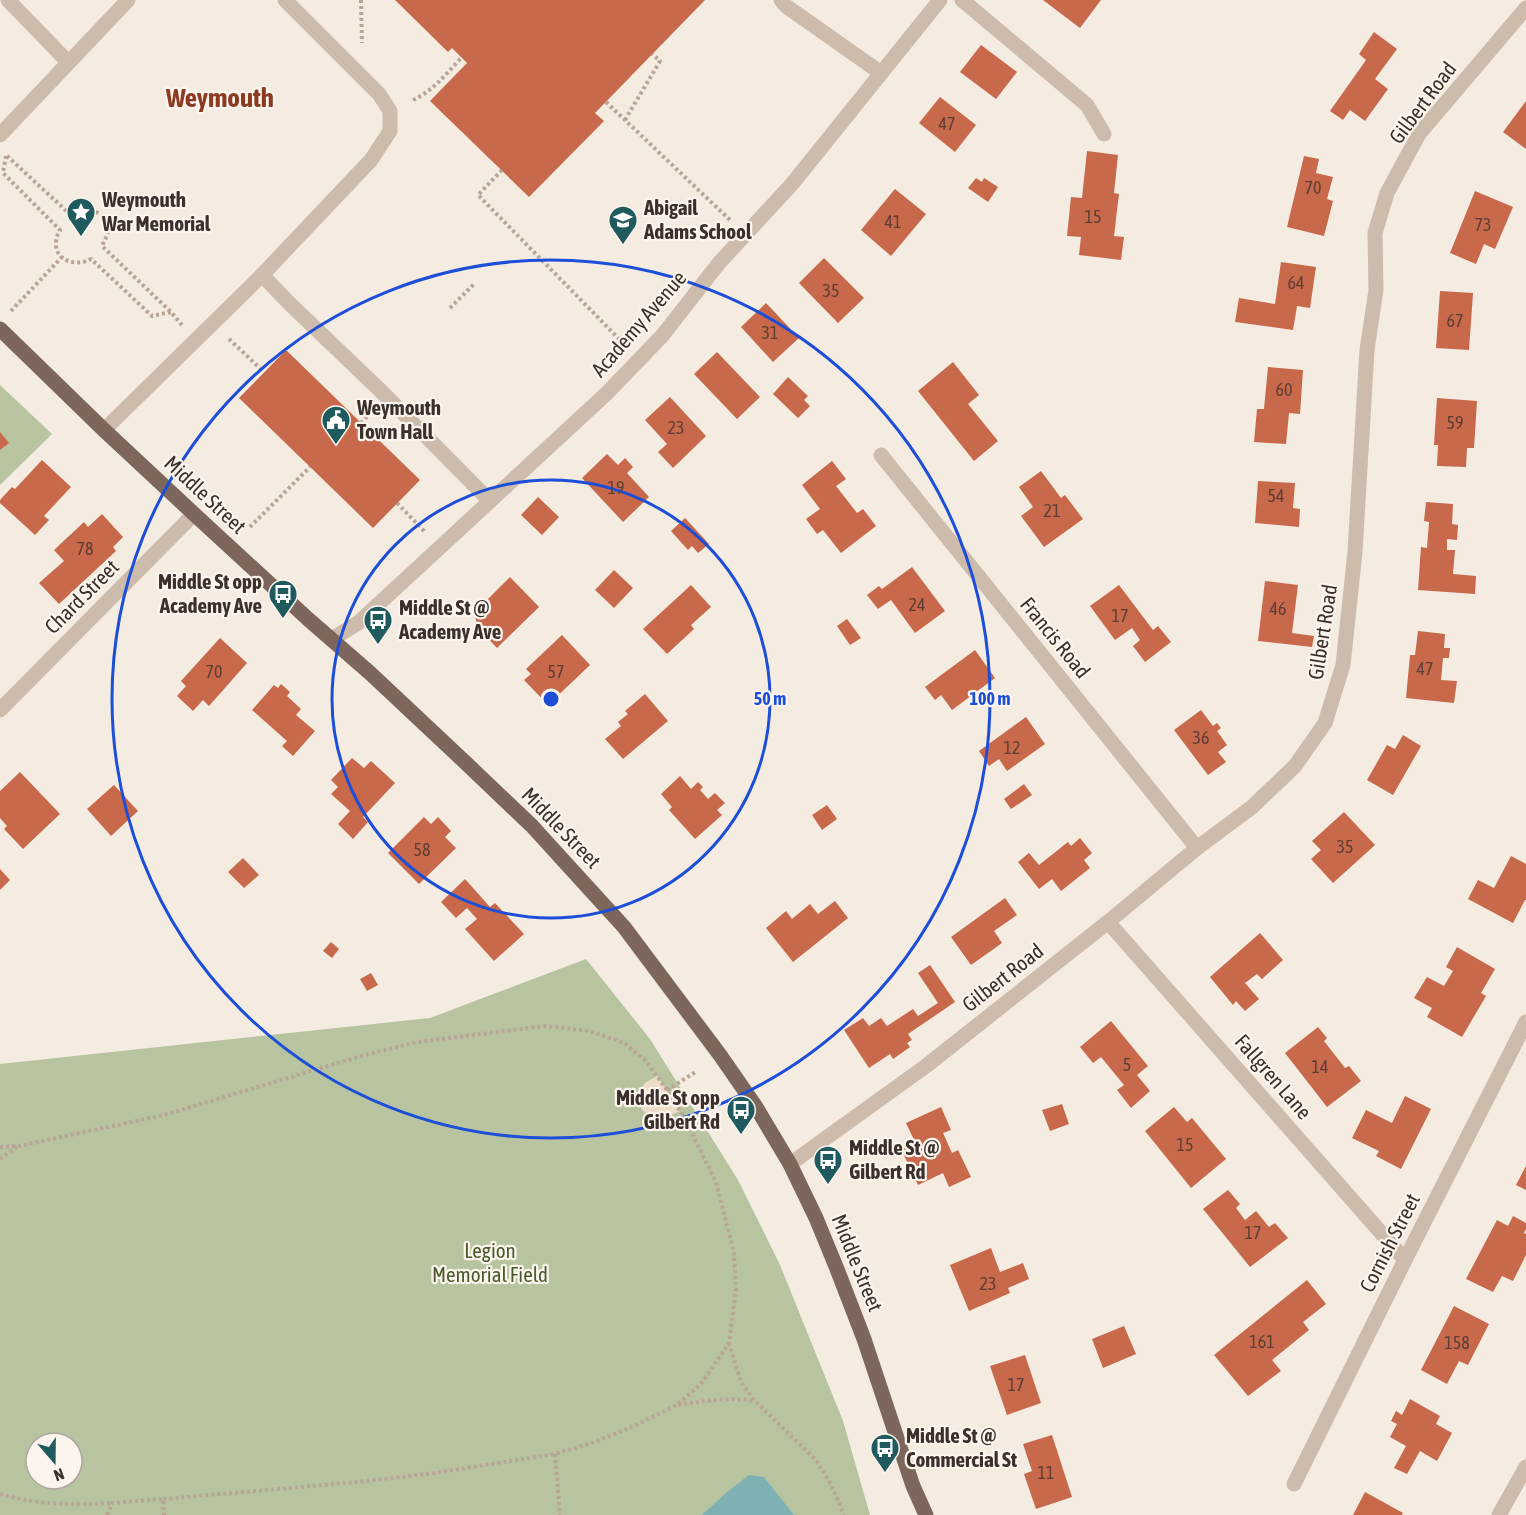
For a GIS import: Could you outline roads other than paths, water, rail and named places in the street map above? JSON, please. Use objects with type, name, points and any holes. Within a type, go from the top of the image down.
[{"type":"main road","name":"Middle Street","points":[[3,322],[104,430],[452,749],[532,826],[624,927],[720,1055],[756,1107],[790,1164],[816,1218],[864,1339],[913,1486]]},
{"type":"main road","points":[[913,1486],[915,1515]]},
{"type":"main road","points":[[913,1486],[926,1515]]},
{"type":"street","points":[[8,0],[68,62]]},
{"type":"street","points":[[0,135],[128,0]]},
{"type":"street","points":[[104,430],[262,275],[371,160],[390,131],[390,111],[379,94],[285,0]]},
{"type":"street","points":[[781,0],[786,6],[881,73]]},
{"type":"street","name":"Academy Avenue","points":[[332,639],[358,623],[606,394],[662,336],[719,264],[792,184],[940,0]]},
{"type":"street","points":[[962,0],[1088,105],[1104,134]]},
{"type":"street","name":"Gilbert Road","points":[[790,1164],[926,1066],[1108,922],[1197,848],[1252,807],[1295,766],[1325,723],[1343,665],[1356,552],[1367,350],[1376,290],[1375,234],[1387,193],[1419,134],[1526,8]]},
{"type":"street","points":[[262,275],[385,394],[490,501]]},
{"type":"street","name":"Francis Road","points":[[881,455],[1197,848]]},
{"type":"street","name":"Chard Street","points":[[0,710],[194,514]]},
{"type":"street","name":"Fallgren Lane","points":[[1108,922],[1405,1260]]},
{"type":"street","name":"Cornish Street","points":[[1294,1484],[1526,1022]]},
{"type":"street","points":[[1499,1515],[1526,1467]]},
{"type":"water","points":[[749,1475],[764,1477],[794,1515],[702,1515],[727,1492]]},
{"type":"place","name":"Weymouth War Memorial","points":[[81,238]]},
{"type":"place","name":"Abigail Adams School","points":[[623,246]]},
{"type":"place","name":"Weymouth Town Hall","points":[[336,446]]},
{"type":"place","name":"Middle St opp Academy Ave","points":[[283,620]]},
{"type":"place","name":"Middle St @ Academy Ave","points":[[378,646]]},
{"type":"place","name":"Middle St opp Gilbert Rd","points":[[741,1136]]},
{"type":"place","name":"Middle St @ Gilbert Rd","points":[[828,1186]]},
{"type":"place","name":"Middle St @ Commercial St","points":[[885,1474]]},
{"type":"district","name":"Weymouth","points":[[220,98]]},
{"type":"park label","name":"Legion Memorial Field","points":[[490,1263]]}]
